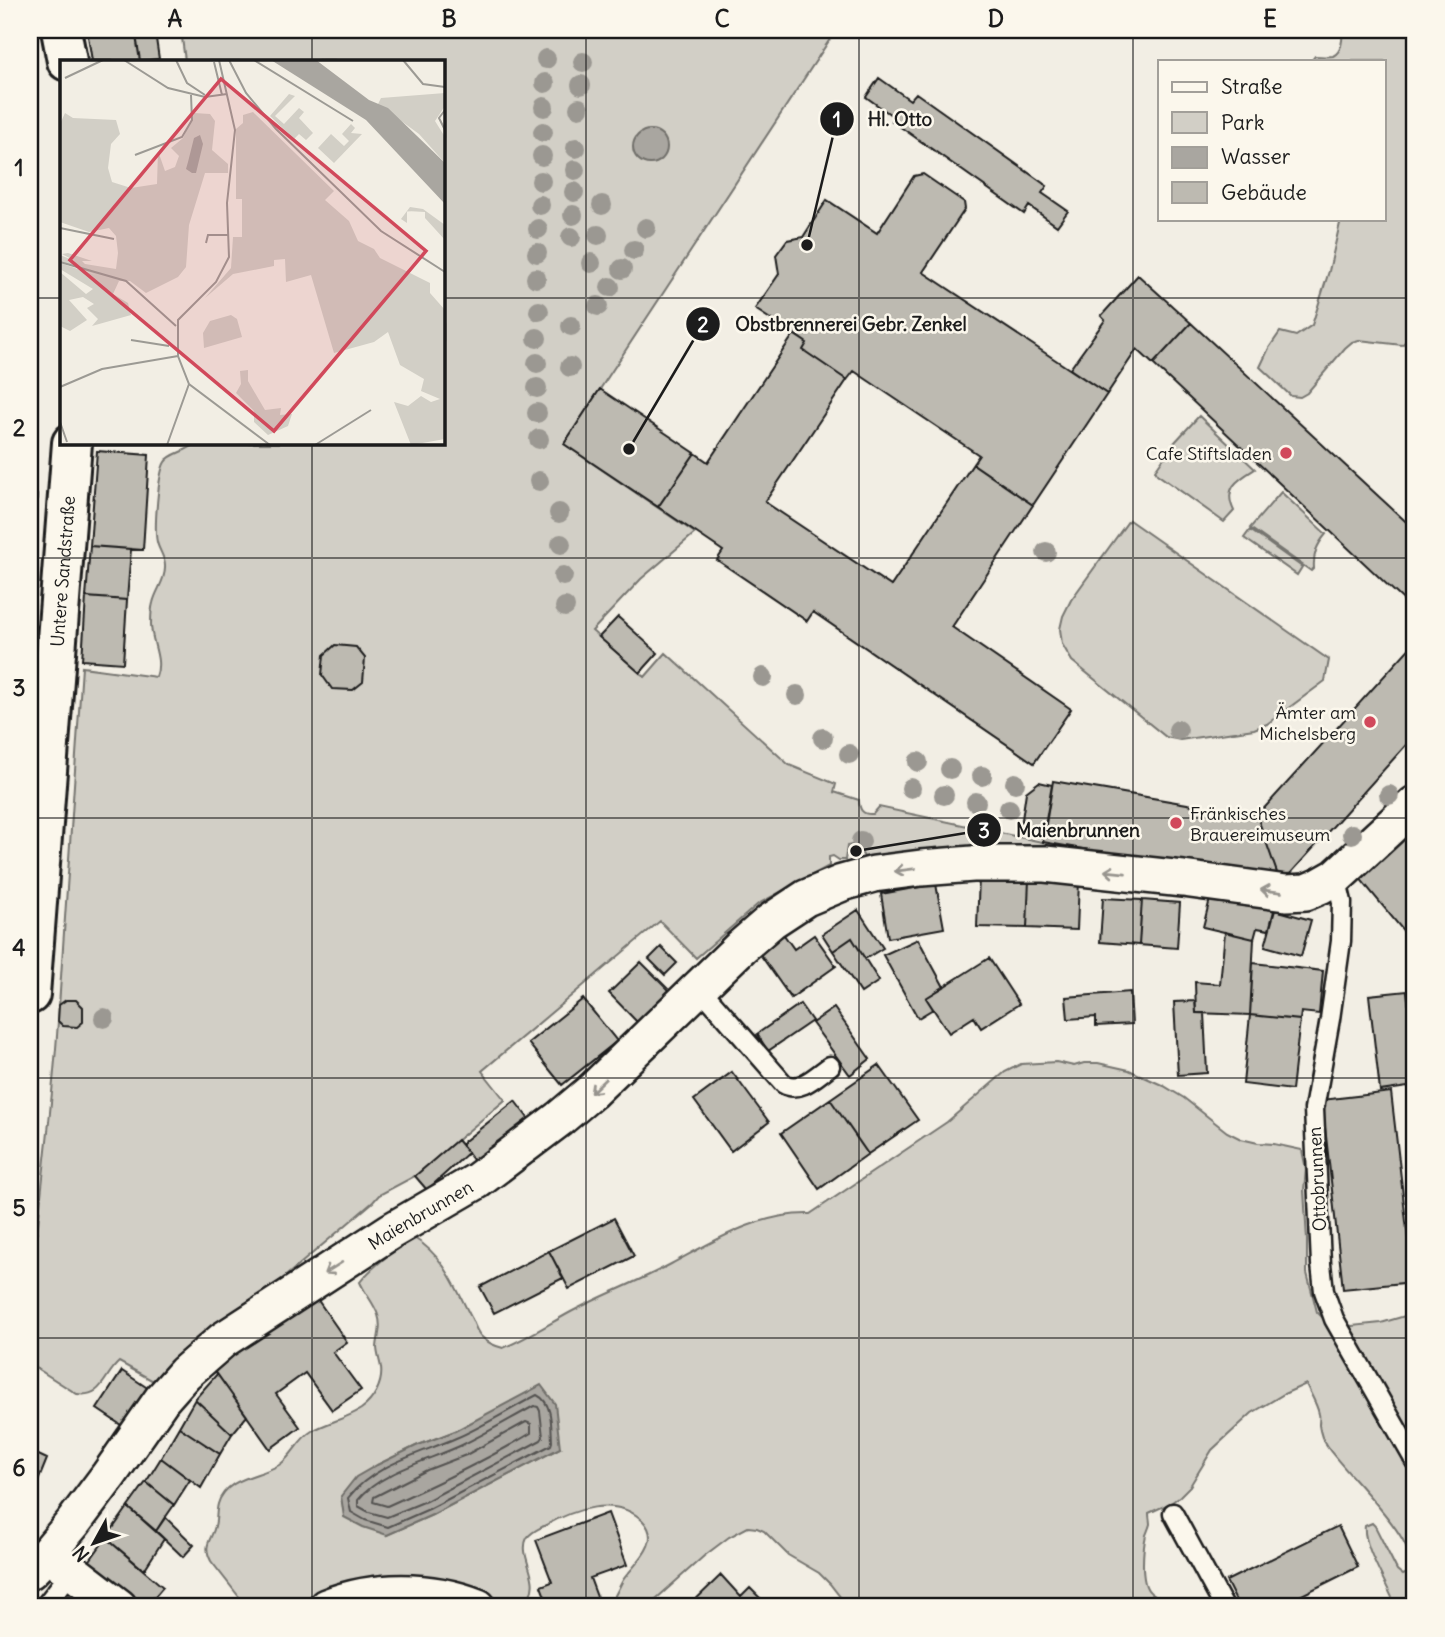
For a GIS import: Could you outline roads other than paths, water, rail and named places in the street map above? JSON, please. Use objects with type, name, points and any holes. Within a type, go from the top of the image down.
[{"type":"street","points":[[61,30],[67,60]]},
{"type":"street","name":"Untere Sandstraße","points":[[30,994],[72,444]]},
{"type":"street","name":"Maienbrunnen","points":[[50,1565],[138,1432],[185,1373],[223,1340],[391,1231],[477,1181],[559,1119],[591,1092],[741,947],[771,921],[806,898],[842,883],[874,874],[973,864],[1045,864],[1286,893],[1306,892],[1336,877],[1415,804]]},
{"type":"street","points":[[50,1565],[119,1607]]},
{"type":"street","points":[[326,1607],[346,1599],[387,1593],[427,1593],[478,1607]]},
{"type":"lane","name":"Ottobrunnen","points":[[1336,877],[1342,902],[1341,941],[1314,1109],[1324,1292],[1334,1319],[1415,1461]]},
{"type":"lane","points":[[699,987],[790,1088],[804,1085],[830,1066]]},
{"type":"lane","points":[[1173,1513],[1224,1607]]},
{"type":"lane","name":"Maienbrunnen","points":[[44,1607],[50,1565]]},
{"type":"water","points":[[650,130],[662,135],[667,147],[662,159],[650,164],[638,159],[633,147],[638,135]]},
{"type":"water","points":[[541,1385],[555,1404],[560,1448],[432,1515],[387,1535],[344,1517],[341,1496],[356,1477],[416,1446],[455,1431]]},
{"type":"place","name":"Hl. Otto","points":[[807,245]]},
{"type":"place","name":"Obstbrennerei Gebr. Zenkel","points":[[629,449]]},
{"type":"place","name":"Cafe Stiftsladen","points":[[1286,453]]},
{"type":"place","name":"Ämter am Michelsberg","points":[[1370,722]]},
{"type":"place","name":"Fränkisches Brauereimuseum","points":[[1176,823]]},
{"type":"place","name":"Maienbrunnen","points":[[856,851]]}]
